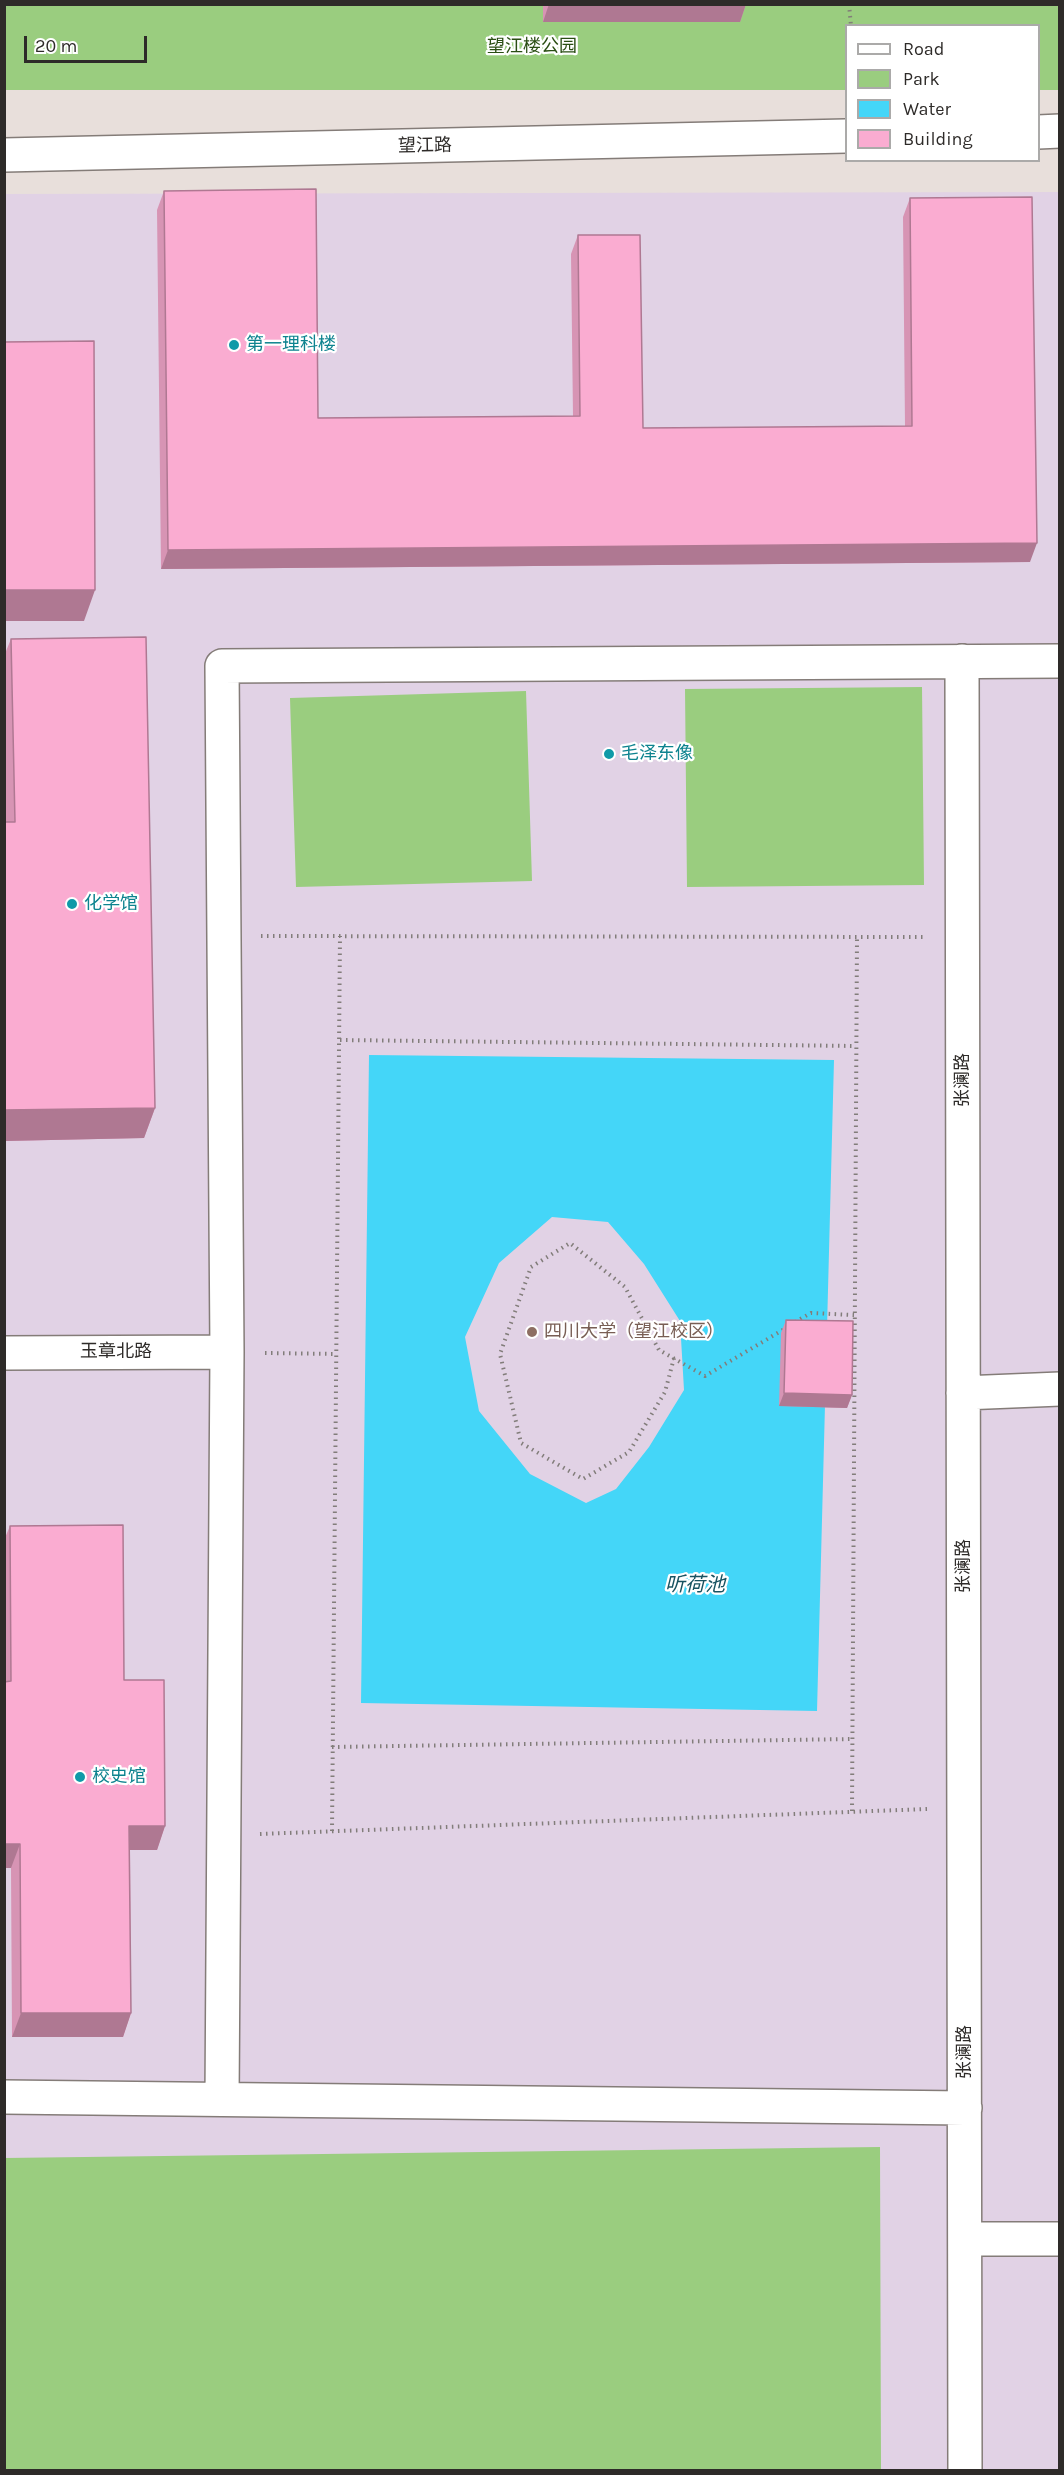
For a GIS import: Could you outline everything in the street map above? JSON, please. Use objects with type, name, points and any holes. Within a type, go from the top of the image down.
[{"type":"street","points":[[1040,132],[1059,131]]},
{"type":"street","name":"望江路","points":[[4,155],[845,136]]},
{"type":"street","name":"张澜路","points":[[962,661],[965,2470]]},
{"type":"street","points":[[222,2099],[227,1352],[222,666],[1059,661]]},
{"type":"street","name":"玉章北路","points":[[4,1353],[227,1352]]},
{"type":"street","points":[[963,1393],[1059,1389]]},
{"type":"street","points":[[4,2097],[965,2108]]},
{"type":"street","points":[[965,2239],[1059,2240]]},
{"type":"path","points":[[849,4],[851,24]]},
{"type":"path","points":[[224,936],[962,937]]},
{"type":"path","points":[[332,1831],[340,936]]},
{"type":"path","points":[[852,1811],[857,937]]},
{"type":"path","points":[[340,1040],[856,1046]]},
{"type":"path","points":[[674,1358],[664,1392],[629,1452],[583,1479],[521,1443],[500,1354],[531,1267],[570,1243],[625,1287],[659,1350],[674,1358],[705,1376],[812,1313],[854,1315]]},
{"type":"path","points":[[227,1352],[336,1354]]},
{"type":"path","points":[[332,1747],[852,1739]]},
{"type":"path","points":[[224,1835],[964,1807]]},
{"type":"shaded area","name":"四川大学（望江校区）","points":[[1059,192],[1059,2470],[5,2470],[5,194]]},
{"type":"green space","name":"望江楼公园","points":[[4,5],[1059,5],[1059,90],[1040,90],[1040,24],[845,24],[845,90],[5,90]]},
{"type":"green space","points":[[922,687],[924,885],[687,887],[685,689]]},
{"type":"green space","points":[[526,691],[532,881],[296,887],[290,698]]},
{"type":"green space","points":[[880,2147],[881,2470],[5,2470],[5,2158]]},
{"type":"water","name":"听荷池","points":[[369,1055],[834,1060],[817,1711],[361,1703]],"holes":[[[552,1217],[608,1222],[644,1264],[680,1321],[684,1390],[649,1447],[616,1489],[586,1503],[530,1474],[479,1411],[465,1337],[499,1263]]]},
{"type":"building","name":"第一理科楼","points":[[316,189],[318,418],[580,416],[578,235],[640,235],[643,428],[912,426],[910,198],[1032,197],[1037,543],[168,550],[164,191]]},
{"type":"building","points":[[94,341],[95,590],[4,590],[4,342]]},
{"type":"building","name":"化学馆","points":[[146,637],[155,1108],[4,1110],[4,822],[15,822],[11,639]]},
{"type":"building","points":[[786,1320],[853,1321],[852,1395],[784,1393]]},
{"type":"building","name":"校史馆","points":[[123,1525],[124,1680],[164,1680],[165,1826],[129,1826],[131,2013],[21,2013],[20,1844],[4,1844],[4,1682],[11,1681],[10,1526]]},
{"type":"place","name":"第一理科楼","points":[[234,345]]},
{"type":"place","name":"毛泽东像","points":[[609,754]]},
{"type":"place","name":"化学馆","points":[[72,904]]},
{"type":"place","name":"四川大学（望江校区）","points":[[532,1332]]},
{"type":"place","name":"校史馆","points":[[80,1777]]}]
